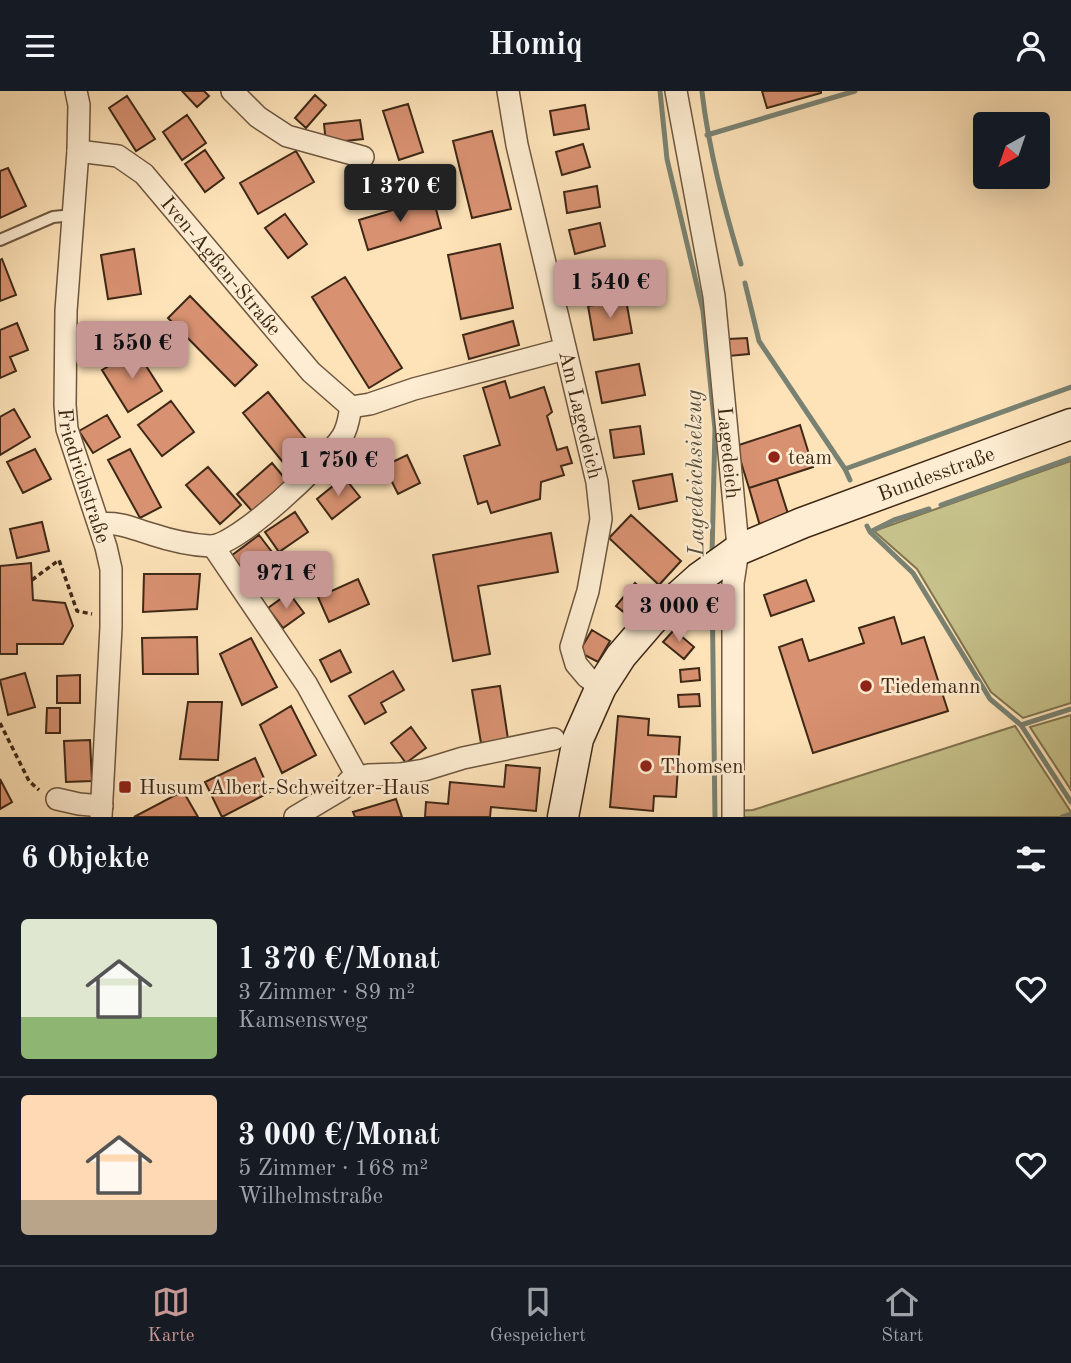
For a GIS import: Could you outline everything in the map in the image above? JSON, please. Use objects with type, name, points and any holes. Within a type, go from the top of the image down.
[{"type":"street","name":"Friedrichstraße","points":[[76,91],[79,105],[78,151],[66,311],[65,405],[67,429],[111,569],[102,812]]},
{"type":"street","points":[[232,91],[258,117],[287,136],[363,157]]},
{"type":"street","name":"Am Lagedeich","points":[[508,91],[517,145],[597,482],[601,519],[588,591],[571,647],[576,664],[587,677],[601,687]]},
{"type":"street","name":"Lagedeich","points":[[676,91],[714,296],[738,550],[733,583],[733,817]]},
{"type":"street","name":"Iven-Agßen-Straße","points":[[78,151],[118,156],[144,174],[311,372],[351,407]]},
{"type":"street","points":[[99,524],[116,522],[174,541],[213,546],[251,524],[314,469],[342,437],[351,407],[565,349]]},
{"type":"street","name":"Bundesstraße","points":[[563,817],[578,739],[601,687],[621,656],[652,621],[699,578],[738,550],[802,523],[1071,424]]},
{"type":"street","points":[[213,546],[307,685],[358,778]]},
{"type":"street","points":[[299,816],[342,789],[350,780],[368,775],[424,769],[554,739]]},
{"type":"street","points":[[57,799],[102,812]]},
{"type":"lane","points":[[0,240],[53,217],[73,215]]},
{"type":"path","points":[[32,579],[59,559],[77,611],[111,618]]},
{"type":"path","points":[[0,723],[29,781],[45,796],[57,799]]},
{"type":"shaded area","points":[[1071,461],[1071,703],[1023,718],[991,692],[917,569],[874,531]]},
{"type":"shaded area","points":[[1071,715],[1071,790],[1030,727]]},
{"type":"shaded area","points":[[1015,726],[1071,812],[1071,817],[736,817],[736,811],[753,810]]},
{"type":"building","points":[[182,91],[204,91],[209,96],[197,107]]},
{"type":"building","points":[[762,91],[821,91],[821,93],[767,108]]},
{"type":"building","points":[[315,95],[326,105],[306,128],[295,118]]},
{"type":"building","points":[[127,96],[155,139],[136,151],[109,108]]},
{"type":"building","points":[[408,104],[423,152],[399,160],[383,111]]},
{"type":"building","points":[[585,105],[589,129],[554,135],[550,111]]},
{"type":"building","points":[[187,115],[206,143],[182,160],[163,132]]},
{"type":"building","points":[[360,120],[363,139],[326,143],[324,124]]},
{"type":"building","points":[[492,131],[511,209],[472,218],[453,141]]},
{"type":"building","points":[[583,144],[590,167],[562,175],[556,152]]},
{"type":"building","points":[[205,150],[224,178],[205,192],[185,164]]},
{"type":"building","points":[[296,151],[314,182],[258,214],[240,183]]},
{"type":"building","points":[[8,168],[26,206],[0,218],[0,171]]},
{"type":"building","points":[[597,186],[600,207],[567,213],[564,192]]},
{"type":"building","points":[[433,198],[441,228],[368,250],[359,220]]},
{"type":"building","points":[[285,214],[307,244],[288,258],[265,228]]},
{"type":"building","points":[[600,223],[605,246],[575,254],[569,230]]},
{"type":"building","points":[[500,244],[513,308],[461,319],[448,255]]},
{"type":"building","points":[[134,249],[141,294],[108,299],[101,255]]},
{"type":"building","points":[[2,259],[16,295],[0,301],[0,260]]},
{"type":"building","points":[[607,265],[611,286],[583,291],[579,270]]},
{"type":"building","points":[[345,277],[402,368],[369,388],[312,297]]},
{"type":"building","points":[[190,296],[257,365],[235,386],[168,318]]},
{"type":"building","points":[[626,300],[632,333],[594,340],[588,306]]},
{"type":"building","points":[[513,321],[519,345],[469,359],[463,335]]},
{"type":"building","points":[[17,323],[28,350],[10,357],[16,371],[0,378],[0,330]]},
{"type":"building","points":[[747,338],[749,354],[729,356],[728,339]]},
{"type":"building","points":[[136,350],[162,391],[128,412],[102,370]]},
{"type":"building","points":[[639,364],[645,395],[602,403],[596,372]]},
{"type":"building","points":[[505,381],[510,398],[544,387],[552,412],[547,416],[557,450],[567,447],[572,463],[561,466],[564,475],[541,482],[540,499],[491,513],[487,501],[478,504],[464,456],[500,445],[483,388]]},
{"type":"building","points":[[268,392],[311,445],[286,466],[243,413]]},
{"type":"building","points":[[171,401],[194,432],[162,456],[138,425]]},
{"type":"building","points":[[14,409],[30,437],[0,455],[0,417]]},
{"type":"building","points":[[107,415],[120,437],[93,453],[79,431]]},
{"type":"building","name":"team","points":[[800,425],[813,467],[749,488],[736,446]]},
{"type":"building","points":[[640,426],[644,454],[614,458],[610,430]]},
{"type":"building","points":[[35,449],[51,479],[23,493],[7,462]]},
{"type":"building","points":[[130,449],[161,507],[140,518],[108,460]]},
{"type":"building","points":[[407,455],[420,483],[398,494],[384,466]]},
{"type":"building","points":[[272,463],[287,481],[252,511],[237,494]]},
{"type":"building","points":[[208,467],[241,505],[220,524],[186,485]]},
{"type":"building","points":[[672,474],[677,501],[639,509],[633,481]]},
{"type":"building","points":[[344,477],[360,497],[332,519],[317,499]]},
{"type":"building","points":[[777,479],[789,517],[760,526],[749,488]]},
{"type":"building","points":[[295,512],[308,532],[279,552],[265,532]]},
{"type":"building","points":[[631,515],[681,561],[659,585],[609,538]]},
{"type":"building","points":[[42,522],[49,551],[17,558],[10,529]]},
{"type":"building","points":[[551,533],[558,572],[478,586],[490,654],[453,661],[433,555]]},
{"type":"building","points":[[259,535],[275,556],[263,565],[271,577],[255,589],[231,556]]},
{"type":"building","points":[[31,563],[33,600],[65,603],[73,626],[63,644],[17,644],[17,654],[0,654],[0,566]]},
{"type":"building","points":[[144,574],[200,574],[197,609],[143,612]]},
{"type":"building","points":[[358,579],[369,604],[329,622],[318,597]]},
{"type":"building","points":[[806,580],[814,601],[771,616],[764,595]]},
{"type":"building","points":[[635,583],[652,598],[634,620],[616,606]]},
{"type":"building","points":[[289,593],[304,613],[283,628],[268,608]]},
{"type":"building","name":"Tiedemann","points":[[894,617],[902,644],[924,637],[948,711],[813,753],[779,647],[802,639],[809,661],[864,643],[859,628]]},
{"type":"building","points":[[592,630],[610,641],[598,662],[579,652]]},
{"type":"building","points":[[674,630],[694,647],[684,659],[663,642]]},
{"type":"building","points":[[197,637],[198,674],[143,674],[142,638]]},
{"type":"building","points":[[251,638],[277,687],[242,705],[220,654]]},
{"type":"building","points":[[340,650],[351,672],[331,682],[320,660]]},
{"type":"building","points":[[699,668],[700,680],[681,682],[680,670]]},
{"type":"building","points":[[393,671],[404,690],[381,703],[386,712],[365,724],[349,696]]},
{"type":"building","points":[[25,673],[35,707],[8,715],[0,680]]},
{"type":"building","points":[[80,675],[80,703],[57,703],[57,676]]},
{"type":"building","points":[[500,686],[508,739],[481,743],[472,690]]},
{"type":"building","points":[[699,694],[700,706],[679,707],[678,695]]},
{"type":"building","points":[[188,702],[222,702],[218,760],[180,759]]},
{"type":"building","points":[[291,706],[316,755],[282,773],[260,725]]},
{"type":"building","points":[[47,708],[60,708],[60,733],[46,733]]},
{"type":"building","name":"Thomsen","points":[[618,716],[649,719],[648,735],[680,737],[676,797],[654,796],[653,811],[610,807]]},
{"type":"building","points":[[411,727],[426,748],[406,763],[391,743]]},
{"type":"building","points":[[90,740],[92,781],[66,782],[64,741]]},
{"type":"building","points":[[255,758],[270,792],[222,817],[205,782]]},
{"type":"building","points":[[506,765],[540,768],[536,811],[491,807],[490,817],[425,817],[426,802],[448,804],[450,782],[504,787]]},
{"type":"building","points":[[0,779],[12,802],[0,809]]},
{"type":"building","points":[[183,791],[198,817],[134,817]]},
{"type":"building","points":[[396,799],[402,817],[355,817],[353,812]]},
{"type":"waterway","name":"Lagedeichsielzug","points":[[660,91],[667,159],[703,311],[715,429],[712,555]]},
{"type":"waterway","points":[[707,135],[855,91]]},
{"type":"waterway","points":[[702,92],[718,179],[741,264]]},
{"type":"waterway","points":[[745,283],[759,341],[850,480]]},
{"type":"waterway","points":[[845,469],[1071,387]]},
{"type":"waterway","points":[[941,505],[1071,458]]},
{"type":"waterway","points":[[870,532],[894,520],[929,509]]},
{"type":"waterway","points":[[867,526],[913,573],[990,699],[1021,725],[1071,802]]},
{"type":"waterway","name":"Lagedeichsielzug","points":[[712,582],[715,817]]},
{"type":"waterway","points":[[1021,725],[1071,709]]},
{"type":"waterway","points":[[1062,817],[1071,814]]},
{"type":"place","name":"team","points":[[774,457]]},
{"type":"place","name":"Tiedemann","points":[[866,686]]},
{"type":"place","name":"Thomsen","points":[[646,766]]},
{"type":"place","name":"Husum Albert-Schweitzer-Haus","points":[[125,787]]}]
